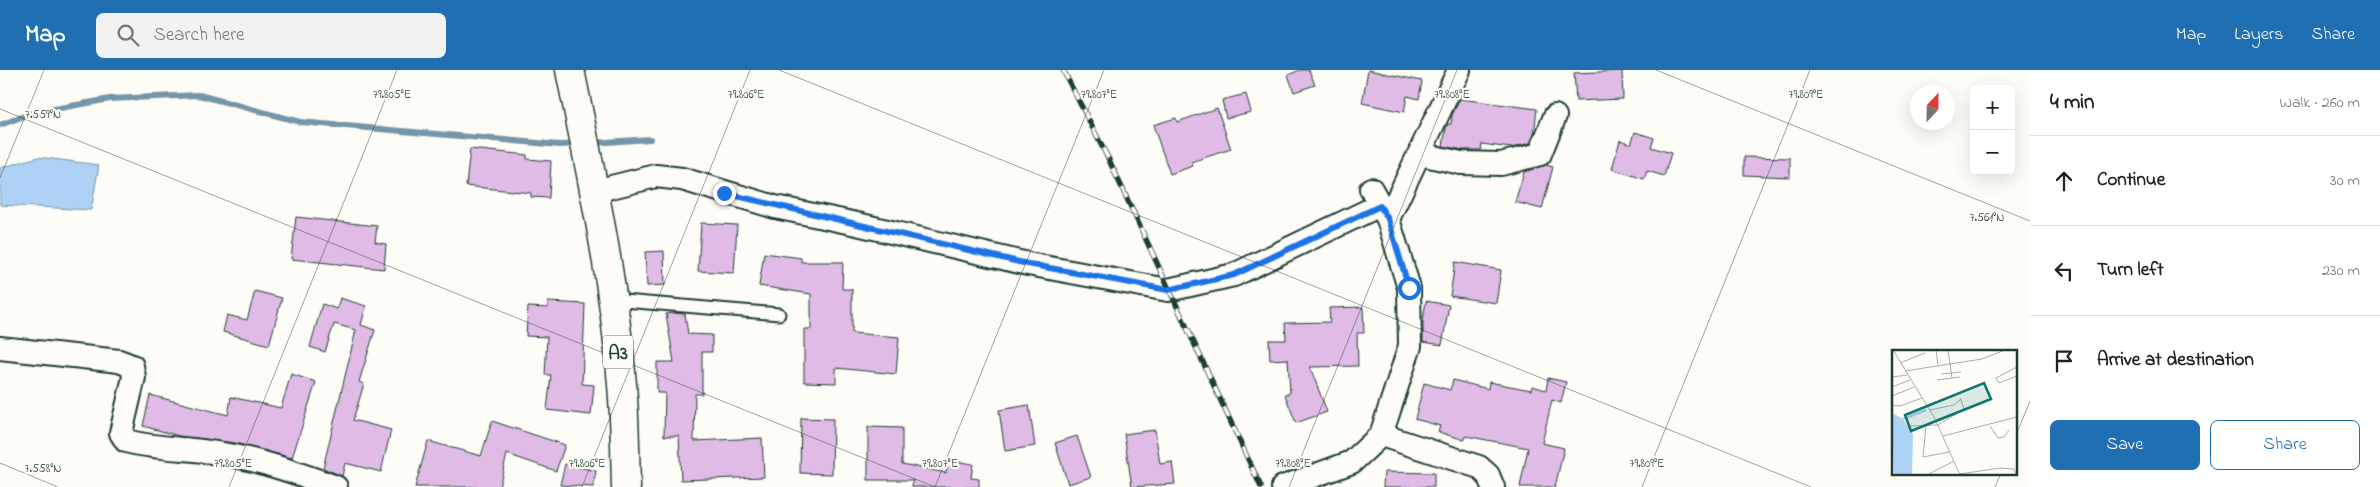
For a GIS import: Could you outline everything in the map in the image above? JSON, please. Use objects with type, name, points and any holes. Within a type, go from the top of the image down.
[{"type":"highway","name":"A3","points":[[570,70],[595,190],[611,300],[622,384],[626,487]]},
{"type":"street","points":[[595,190],[656,176],[682,179],[774,207],[857,224],[1028,264],[1168,290],[1234,275],[1380,205],[1420,154],[1459,70]]},
{"type":"street","points":[[1420,154],[1460,163],[1501,164],[1540,154],[1555,116]]},
{"type":"street","points":[[1282,487],[1352,462],[1381,435],[1410,346],[1409,288],[1380,205]]},
{"type":"street","points":[[0,348],[119,361],[132,366],[134,377],[122,433],[126,440],[156,447],[216,452],[249,459],[278,466],[336,487]]},
{"type":"street","points":[[1381,435],[1479,467],[1488,475],[1493,487]]},
{"type":"lane","points":[[611,300],[780,314]]},
{"type":"water","points":[[38,157],[99,165],[91,210],[0,205],[0,168]]},
{"type":"building","points":[[1300,70],[1309,70],[1315,85],[1294,92],[1288,75]]},
{"type":"building","points":[[1368,70],[1422,81],[1419,99],[1407,96],[1404,112],[1362,103]]},
{"type":"building","points":[[1622,71],[1623,99],[1576,101],[1574,73]]},
{"type":"building","points":[[1246,94],[1251,112],[1226,118],[1222,100]]},
{"type":"building","points":[[1460,99],[1537,109],[1534,134],[1530,143],[1511,148],[1482,144],[1481,150],[1463,150],[1443,146],[1446,128],[1448,124],[1451,124],[1452,115]]},
{"type":"building","points":[[1217,108],[1231,149],[1191,162],[1193,166],[1170,174],[1153,125],[1176,118],[1177,122]]},
{"type":"building","points":[[1635,132],[1654,138],[1651,147],[1671,153],[1664,176],[1647,171],[1644,179],[1612,169],[1620,140],[1631,144]]},
{"type":"building","points":[[470,149],[527,155],[527,159],[551,161],[549,198],[531,197],[531,193],[466,186]]},
{"type":"building","points":[[1744,157],[1790,158],[1790,177],[1744,175]]},
{"type":"building","points":[[1546,165],[1553,167],[1542,209],[1515,202],[1524,172]]},
{"type":"building","points":[[296,217],[377,226],[375,242],[386,244],[384,269],[291,259]]},
{"type":"building","points":[[701,223],[737,225],[734,273],[698,271]]},
{"type":"building","points":[[664,251],[665,285],[647,286],[645,252]]},
{"type":"building","points":[[764,253],[801,258],[801,262],[843,262],[842,289],[852,289],[852,333],[899,337],[896,374],[836,368],[836,383],[804,382],[804,329],[811,329],[811,294],[759,286]]},
{"type":"building","points":[[1455,262],[1501,270],[1496,303],[1450,296]]},
{"type":"building","points":[[255,291],[282,298],[269,345],[223,332],[227,315],[247,320]]},
{"type":"building","points":[[340,298],[366,306],[361,325],[375,330],[359,382],[364,384],[353,420],[391,430],[381,472],[345,463],[342,476],[323,468],[356,330],[334,324],[325,352],[310,347],[322,304],[337,309]]},
{"type":"building","points":[[1426,301],[1449,305],[1442,345],[1423,342],[1423,320]]},
{"type":"building","points":[[548,302],[585,304],[582,384],[594,385],[591,415],[547,410],[551,375],[545,375],[547,337],[526,336],[528,307],[548,308]]},
{"type":"building","points":[[1363,307],[1364,333],[1357,333],[1358,366],[1310,367],[1327,412],[1296,423],[1285,395],[1290,393],[1288,359],[1270,360],[1269,340],[1286,340],[1285,323],[1330,322],[1329,308]]},
{"type":"building","points":[[666,314],[685,314],[688,334],[712,335],[712,352],[702,352],[702,394],[695,394],[694,441],[762,438],[764,477],[681,480],[679,436],[664,436],[665,393],[657,393],[657,362],[674,362]]},
{"type":"building","points":[[291,374],[316,382],[292,458],[235,443],[179,436],[143,426],[150,395],[228,415],[231,397],[281,408]]},
{"type":"building","points":[[1548,378],[1566,382],[1561,403],[1552,400],[1542,443],[1564,448],[1555,487],[1520,487],[1528,448],[1466,436],[1465,440],[1438,432],[1440,426],[1415,419],[1424,383],[1450,390],[1453,380],[1488,389],[1489,382],[1531,390],[1532,386],[1546,390]]},
{"type":"building","points":[[1029,405],[1035,446],[1005,451],[999,410]]},
{"type":"building","points":[[801,418],[833,419],[832,474],[800,473]]},
{"type":"building","points":[[492,421],[565,445],[556,471],[507,454],[499,487],[415,487],[428,441],[481,456]]},
{"type":"building","points":[[868,427],[902,428],[902,464],[946,473],[948,460],[973,464],[971,478],[979,479],[979,487],[912,487],[913,480],[868,480]]},
{"type":"building","points":[[1155,430],[1160,464],[1172,462],[1175,484],[1132,487],[1124,434]]},
{"type":"building","points":[[1077,436],[1091,477],[1068,484],[1055,443]]},
{"type":"building","points":[[565,464],[596,471],[593,487],[560,485]]},
{"type":"building","points":[[1384,472],[1434,473],[1434,487],[1383,487]]},
{"type":"waterway","points":[[0,125],[32,113],[110,99],[199,95],[300,122],[560,145],[579,144]]},
{"type":"waterway","points":[[592,143],[650,139]]},
{"type":"railway","points":[[1063,70],[1110,162],[1261,487]]},
{"type":"route","points":[[724,193],[774,207],[857,224],[1028,264],[1168,290],[1234,275],[1380,206],[1388,219],[1409,288]]}]
